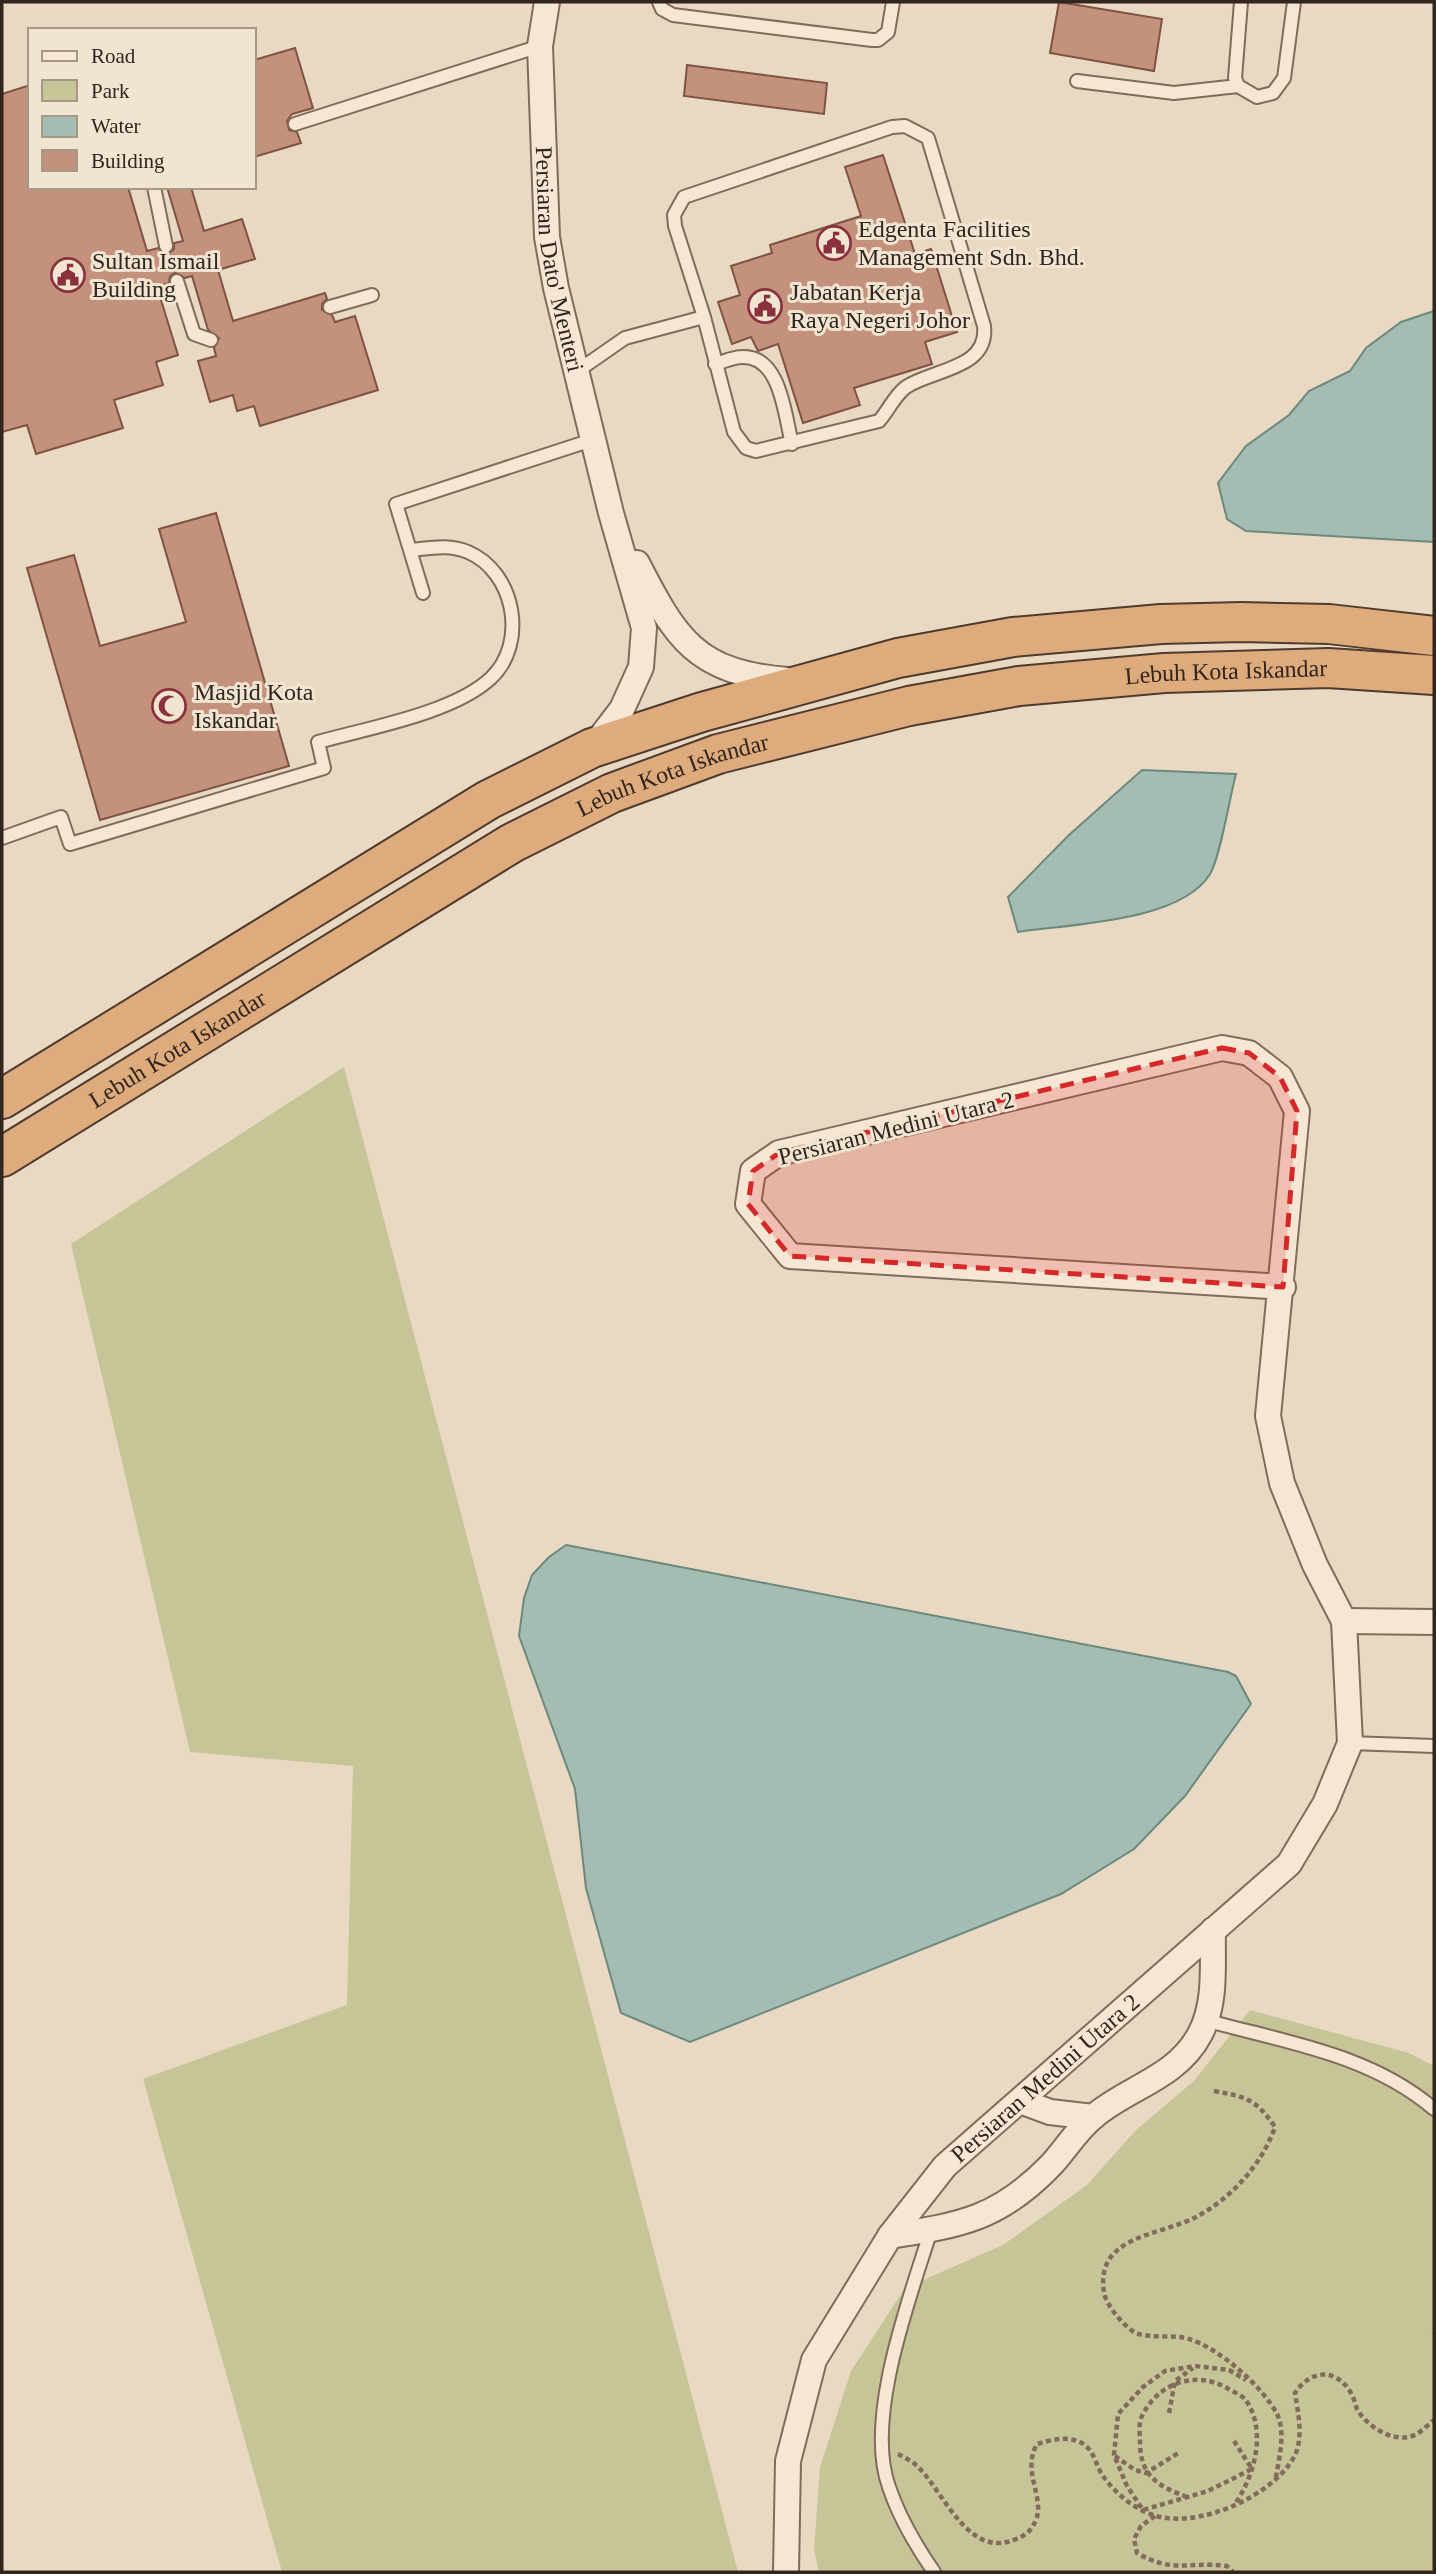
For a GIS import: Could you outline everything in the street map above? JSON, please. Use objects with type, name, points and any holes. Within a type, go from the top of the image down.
[{"type":"highway","name":"Lebuh Kota Iskandar","points":[[2,1099],[488,800],[592,748],[702,712],[898,658],[1013,637],[1161,624],[1329,624],[1434,636]]},
{"type":"highway","name":"Lebuh Kota Iskandar","points":[[2,1157],[512,843],[612,793],[718,754],[909,706],[1020,685],[1164,673],[1328,668],[1434,675]]},
{"type":"street","name":"Persiaran Dato' Menteri","points":[[547,2],[541,46],[547,237],[576,372],[595,439],[611,513],[645,628],[641,667],[622,709],[592,748]]},
{"type":"street","name":"Persiaran Dato' Menteri","points":[[611,513],[667,620],[687,645],[714,662],[760,678],[814,682]]},
{"type":"street","name":"Persiaran Medini Utara 2","points":[[786,2572],[788,2461],[814,2360],[890,2236],[945,2166],[1289,1864],[1325,1804],[1350,1743],[1344,1621],[1315,1565],[1282,1483],[1268,1416],[1283,1287],[1297,1111],[1280,1077],[1249,1053],[1222,1048],[779,1153],[753,1171],[748,1204],[790,1256],[1283,1287]]},
{"type":"street","points":[[1344,1621],[1434,1622]]},
{"type":"street","points":[[890,2236],[961,2225],[990,2214],[1021,2193],[1052,2165],[1093,2117],[1169,2070],[1188,2053],[1201,2032],[1213,1983],[1213,1930]]},
{"type":"street","points":[[1020,2101],[1050,2112],[1093,2117]]},
{"type":"lane","points":[[659,2],[662,9],[673,15],[872,40],[878,40],[888,32],[893,2]]},
{"type":"lane","points":[[1238,86],[1234,72],[1241,2]]},
{"type":"lane","points":[[1077,80],[1174,93],[1238,86],[1257,97],[1273,93],[1282,84],[1294,2]]},
{"type":"lane","points":[[295,124],[541,46]]},
{"type":"lane","points":[[905,126],[918,130],[928,138],[984,326],[982,347],[967,361],[908,386],[896,395],[879,421],[756,452],[738,441],[715,364],[704,317],[675,226],[677,205],[684,197],[892,127],[905,126]]},
{"type":"lane","points":[[154,189],[166,246]]},
{"type":"lane","points":[[177,281],[194,334],[211,340]]},
{"type":"lane","points":[[330,307],[372,295]]},
{"type":"lane","points":[[576,372],[625,338],[704,317]]},
{"type":"lane","points":[[715,364],[742,357],[755,359],[767,367],[775,379],[792,444]]},
{"type":"lane","points":[[423,593],[396,504],[595,439]]},
{"type":"lane","points":[[2,838],[61,817],[70,844],[324,768],[318,742],[458,702],[478,688],[492,677],[506,658],[512,637],[513,611],[503,586],[487,565],[470,553],[447,546],[410,550]]},
{"type":"lane","points":[[1350,1743],[1434,1746]]},
{"type":"lane","points":[[1205,2020],[1320,2049],[1378,2071],[1434,2109]]},
{"type":"lane","points":[[931,2230],[901,2326],[885,2402],[882,2447],[888,2485],[914,2543],[934,2572]]},
{"type":"path","points":[[1214,2091],[1250,2098],[1263,2109],[1275,2127],[1267,2150],[1240,2184],[1196,2217],[1140,2236],[1117,2249],[1102,2270],[1104,2295],[1123,2322],[1136,2333],[1189,2339],[1225,2356],[1253,2384],[1278,2415],[1281,2445],[1276,2477]]},
{"type":"path","points":[[1143,2510],[1127,2486],[1114,2455],[1118,2414],[1143,2387],[1165,2371],[1195,2366],[1229,2370],[1253,2384]]},
{"type":"path","points":[[1189,2498],[1161,2487],[1146,2473],[1140,2457],[1140,2418],[1157,2393],[1195,2366]]},
{"type":"path","points":[[882,2447],[919,2468],[976,2538],[998,2543],[1013,2541],[1031,2531],[1038,2515],[1031,2476],[1033,2452],[1037,2444],[1055,2439],[1078,2441],[1089,2448],[1103,2476],[1130,2504],[1155,2516],[1192,2519],[1231,2508],[1276,2477],[1294,2456],[1299,2426],[1295,2393],[1304,2380],[1318,2374],[1336,2378],[1351,2392],[1358,2410],[1371,2426],[1393,2438],[1416,2435],[1434,2420]]},
{"type":"path","points":[[1169,2413],[1175,2381]]},
{"type":"path","points":[[1175,2381],[1213,2381],[1244,2398],[1255,2422],[1252,2469],[1248,2486],[1231,2508]]},
{"type":"path","points":[[1234,2441],[1252,2469]]},
{"type":"path","points":[[1114,2455],[1135,2470],[1146,2473],[1180,2452]]},
{"type":"path","points":[[1143,2510],[1189,2498],[1252,2469]]},
{"type":"path","points":[[1155,2516],[1141,2526],[1133,2539],[1137,2553],[1157,2565],[1183,2569],[1200,2563],[1227,2566],[1233,2572]]},
{"type":"highlighted area","points":[[1222,1048],[1249,1053],[1280,1077],[1297,1111],[1283,1287],[790,1256],[748,1204],[753,1171],[779,1153]]},
{"type":"green space","points":[[344,1067],[738,2572],[282,2572],[143,2079],[347,2005],[353,1766],[190,1752],[71,1244]]},
{"type":"green space","points":[[1250,2010],[1409,2053],[1434,2066],[1434,2572],[819,2572],[814,2550],[820,2467],[851,2371],[905,2288],[1003,2245],[1087,2185],[1136,2130],[1194,2081]]},
{"type":"water","points":[[1434,311],[1434,542],[1246,531],[1227,519],[1218,483],[1246,446],[1289,415],[1309,391],[1350,371],[1366,348],[1401,322]]},
{"type":"water","points":[[1142,770],[1236,774],[1221,841],[1210,874],[1196,890],[1175,902],[1150,911],[1094,923],[1018,932],[1008,897],[1069,835]]},
{"type":"water","points":[[566,1545],[1228,1672],[1236,1676],[1251,1704],[1185,1796],[1134,1849],[1061,1894],[690,2042],[621,2013],[586,1888],[575,1789],[519,1636],[524,1598],[532,1575],[549,1557]]},
{"type":"building","points":[[1059,2],[1162,19],[1154,71],[1050,53]]},
{"type":"building","points":[[295,48],[313,108],[292,114],[287,121],[289,130],[297,132],[301,143],[256,156],[256,59]]},
{"type":"building","points":[[687,65],[827,83],[824,114],[684,96]]},
{"type":"building","name":"Sultan Ismail Building","points":[[28,86],[28,189],[129,189],[147,251],[158,248],[167,255],[174,249],[174,243],[183,241],[168,189],[192,189],[204,231],[242,219],[255,259],[218,270],[233,321],[325,293],[327,299],[322,304],[322,310],[332,315],[335,322],[355,316],[378,390],[260,426],[254,406],[237,411],[233,395],[210,402],[198,361],[216,356],[214,348],[219,338],[208,330],[192,276],[185,278],[175,273],[170,276],[169,283],[157,287],[178,355],[156,362],[163,385],[114,400],[123,428],[36,454],[27,425],[2,432],[2,94]]},
{"type":"building","points":[[883,155],[915,254],[931,249],[957,332],[925,342],[932,364],[854,388],[860,405],[803,423],[778,344],[758,351],[751,337],[732,344],[718,302],[740,295],[731,266],[772,253],[770,245],[861,216],[845,167]]},
{"type":"building","name":"Masjid Kota Iskandar","points":[[216,513],[289,766],[100,820],[27,568],[74,555],[100,646],[186,622],[159,529]]},
{"type":"place","name":"Edgenta Facilities Management Sdn. Bhd.","points":[[834,243]]},
{"type":"place","name":"Sultan Ismail Building","points":[[68,275]]},
{"type":"place","name":"Jabatan Kerja Raya Negeri Johor","points":[[765,306]]},
{"type":"place","name":"Masjid Kota Iskandar","points":[[169,706]]}]
